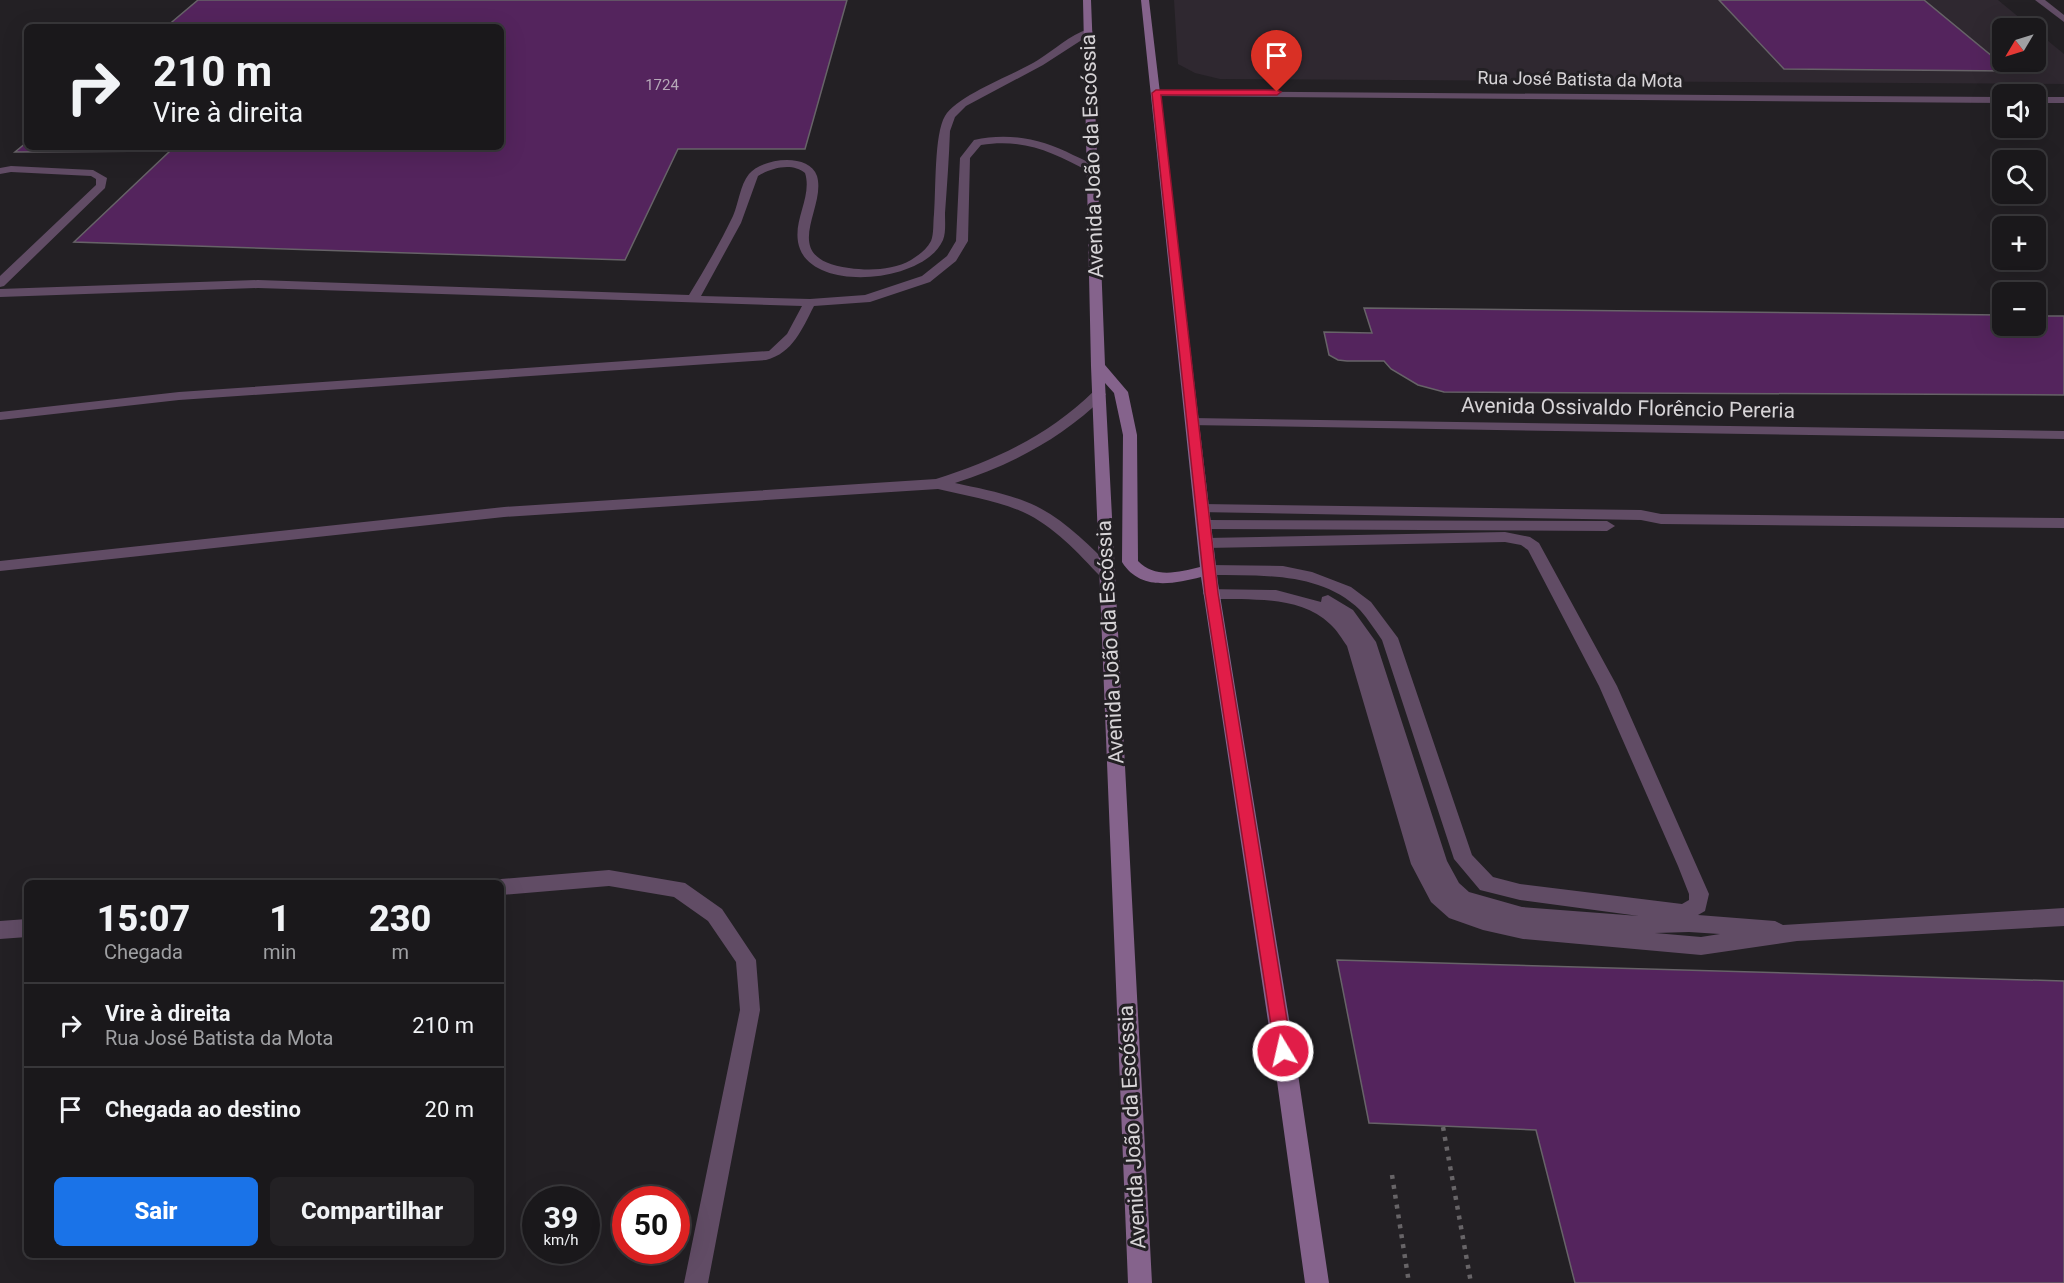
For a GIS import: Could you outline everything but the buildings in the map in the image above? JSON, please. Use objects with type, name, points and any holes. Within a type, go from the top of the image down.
[{"type":"main road","name":"Avenida João da Escóssia","points":[[1087,0],[1099,394],[1140,1283]]},
{"type":"main road","points":[[1145,0],[1210,582],[1287,1074],[1317,1283]]},
{"type":"main road","points":[[1098,366],[1121,392],[1130,435],[1130,561],[1136,571],[1148,577],[1210,582]]},
{"type":"street","points":[[2039,0],[2064,19]]},
{"type":"street","points":[[693,299],[737,219],[753,173],[761,167],[794,164],[806,167],[810,172],[814,186],[804,224],[805,239],[807,252],[819,264],[863,274],[895,270],[924,258],[931,252],[938,239],[945,131],[950,116],[962,104],[1040,63],[1088,32]]},
{"type":"street","name":"Rua José Batista da Mota","points":[[1156,93],[1992,100]]},
{"type":"street","points":[[2046,100],[2064,100]]},
{"type":"street","points":[[0,293],[69,292],[169,285],[260,284],[810,303],[866,299],[926,279],[952,258],[962,241],[965,158],[978,142],[1010,138],[1029,141],[1055,149],[1092,169]]},
{"type":"street","points":[[0,171],[11,169],[93,173],[102,178],[101,186],[0,283]]},
{"type":"street","points":[[0,416],[179,396],[766,356],[777,354],[784,347],[810,303]]},
{"type":"street","points":[[0,566],[504,512],[937,484],[980,471],[1014,457],[1066,425],[1099,394]]},
{"type":"street","name":"Avenida Ossivaldo Florêncio Pereria","points":[[1192,422],[2064,435]]},
{"type":"street","points":[[937,484],[1002,500],[1039,513],[1074,539],[1107,573]]},
{"type":"street","points":[[1203,517],[1603,526],[1649,525],[1661,519],[2064,523]]},
{"type":"street","points":[[1206,543],[1505,537],[1534,547],[1608,686],[1688,866],[1699,894],[1698,905],[1684,913],[1520,891],[1487,884],[1464,859],[1390,638],[1365,606],[1345,591],[1312,577],[1283,571],[1210,582]]},
{"type":"street","points":[[1210,582],[1282,597],[1324,610],[1336,620],[1354,644],[1421,864],[1438,896],[1456,912],[1523,930],[1701,946],[1797,932],[2064,917]]},
{"type":"street","points":[[504,887],[609,878],[678,889],[715,915],[746,960],[750,1010],[696,1283]]},
{"type":"street","points":[[0,930],[24,928]]},
{"type":"path","points":[[1443,1127],[1471,1283]]},
{"type":"path","points":[[1392,1175],[1409,1283]]},
{"type":"shaded area","points":[[1174,0],[1998,0],[2020,18],[1992,18],[1992,72],[2046,72],[2046,39],[2064,54],[2064,84],[1220,79],[1195,73],[1178,64]]},
{"type":"route","points":[[1277,92],[1156,93],[1211,593],[1283,1051]]}]
